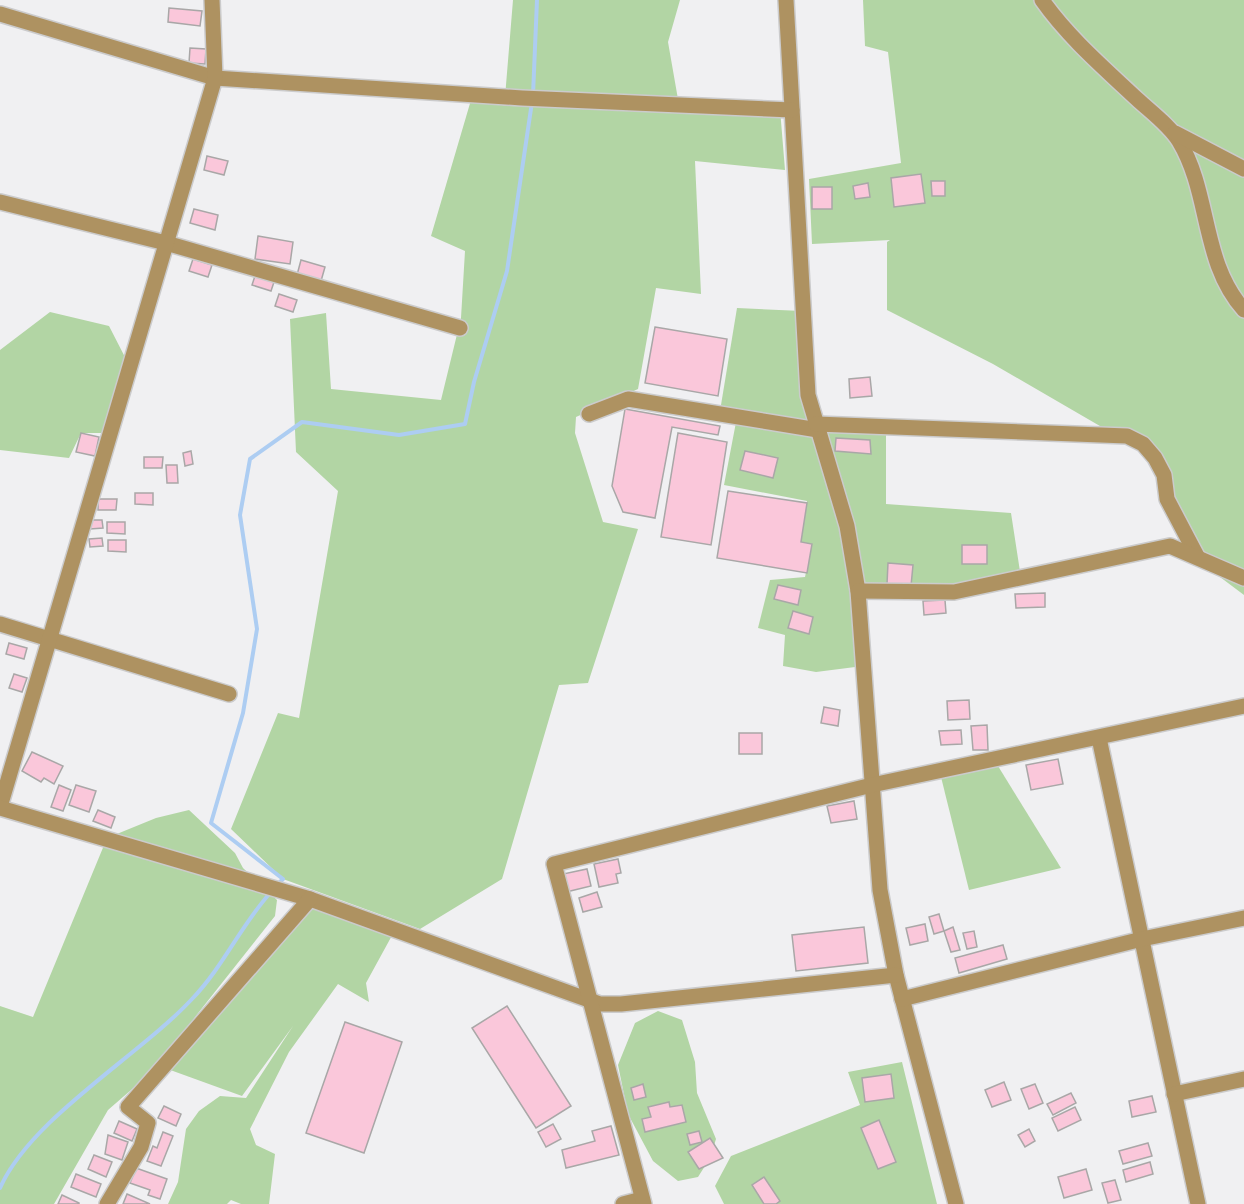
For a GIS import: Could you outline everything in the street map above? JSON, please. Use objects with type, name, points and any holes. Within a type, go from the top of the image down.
[{"type":"street","points":[[212,0],[215,78],[0,807],[310,899],[600,1004],[621,1004],[896,975]]},
{"type":"street","points":[[786,0],[808,395],[847,526],[858,591],[880,890],[896,975],[956,1204]]},
{"type":"street","points":[[1042,0],[1055,19],[1170,130],[1181,145],[1194,171],[1218,268],[1226,285],[1244,310]]},
{"type":"street","points":[[0,14],[215,78],[522,99],[792,110]]},
{"type":"street","points":[[1170,130],[1244,169]]},
{"type":"street","points":[[0,202],[166,243],[460,328]]},
{"type":"street","points":[[589,414],[628,399],[817,427],[1127,436],[1143,444],[1155,459],[1164,475],[1167,499],[1197,556]]},
{"type":"street","points":[[858,591],[954,592],[1170,546],[1244,578]]},
{"type":"street","points":[[0,624],[229,694]]},
{"type":"street","points":[[623,1204],[643,1201],[554,864],[872,785],[1244,706]]},
{"type":"street","points":[[1099,738],[1198,1204]]},
{"type":"street","points":[[107,1204],[141,1147],[148,1123],[128,1107],[310,899]]},
{"type":"street","points":[[902,999],[1142,939],[1244,918]]},
{"type":"street","points":[[1174,1094],[1244,1079]]},
{"type":"green space","points":[[513,0],[680,0],[668,42],[679,105],[505,97]]},
{"type":"green space","points":[[863,0],[1244,0],[1244,595],[1188,553],[1155,458],[993,364],[887,310],[887,242],[890,240],[812,244],[809,179],[901,163],[888,52],[865,46]]},
{"type":"green space","points":[[471,100],[508,106],[780,109],[785,170],[695,161],[701,294],[656,288],[638,389],[576,417],[575,433],[603,522],[638,529],[588,683],[559,685],[502,879],[420,929],[283,879],[231,829],[278,713],[299,718],[338,491],[296,452],[290,319],[326,313],[331,389],[441,400],[461,318],[465,251],[431,236]]},
{"type":"green space","points":[[737,308],[802,311],[816,424],[720,411]]},
{"type":"green space","points":[[50,312],[109,326],[129,365],[109,433],[81,433],[69,458],[0,450],[0,350]]},
{"type":"green space","points":[[737,417],[818,430],[886,421],[886,504],[1011,513],[1021,578],[954,592],[863,592],[848,546],[863,666],[816,672],[783,666],[785,635],[758,628],[770,580],[805,577],[812,544],[801,542],[807,501],[724,485]]},
{"type":"green space","points":[[998,766],[1061,868],[969,890],[941,777]]},
{"type":"green space","points":[[189,810],[235,853],[243,868],[277,900],[275,916],[195,1017],[183,1042],[310,899],[395,930],[366,983],[369,1002],[338,984],[289,1052],[250,1129],[256,1145],[275,1154],[269,1204],[241,1204],[231,1200],[227,1204],[168,1204],[178,1182],[186,1129],[199,1111],[220,1096],[246,1098],[293,1026],[242,1096],[162,1067],[177,1050],[108,1110],[54,1204],[0,1204],[0,1006],[33,1017],[107,838],[156,818]]},
{"type":"green space","points":[[658,1011],[682,1020],[695,1062],[697,1093],[716,1139],[710,1158],[698,1177],[678,1181],[653,1161],[628,1114],[618,1065],[635,1023]]},
{"type":"green space","points":[[902,1062],[937,1204],[724,1204],[715,1186],[731,1156],[860,1105],[848,1072]]},
{"type":"building","points":[[169,8],[202,11],[200,26],[168,22]]},
{"type":"building","points":[[190,48],[206,49],[205,64],[189,63]]},
{"type":"building","points":[[207,156],[228,161],[224,175],[204,170]]},
{"type":"building","points":[[921,174],[925,203],[894,207],[891,178]]},
{"type":"building","points":[[931,181],[945,181],[945,196],[932,196]]},
{"type":"building","points":[[868,183],[870,197],[855,199],[853,186]]},
{"type":"building","points":[[812,187],[832,187],[832,209],[812,209]]},
{"type":"building","points":[[194,209],[218,215],[215,230],[190,223]]},
{"type":"building","points":[[258,236],[293,242],[290,264],[255,259]]},
{"type":"building","points":[[193,259],[212,265],[208,277],[189,271]]},
{"type":"building","points":[[301,260],[325,267],[321,281],[297,275]]},
{"type":"building","points":[[256,273],[275,279],[271,291],[252,285]]},
{"type":"building","points":[[279,294],[297,300],[293,312],[275,306]]},
{"type":"building","points":[[655,327],[727,339],[718,396],[645,383]]},
{"type":"building","points":[[870,377],[872,396],[850,398],[849,379]]},
{"type":"building","points":[[625,409],[720,426],[718,435],[672,427],[655,518],[623,512],[612,486]]},
{"type":"building","points":[[81,433],[99,437],[95,456],[76,452]]},
{"type":"building","points":[[678,433],[727,442],[711,545],[661,537]]},
{"type":"building","points":[[836,438],[870,440],[871,454],[835,451]]},
{"type":"building","points":[[191,451],[193,464],[185,466],[183,453]]},
{"type":"building","points":[[745,451],[778,458],[773,478],[740,470]]},
{"type":"building","points":[[144,457],[163,457],[162,468],[144,468]]},
{"type":"building","points":[[166,465],[177,465],[178,483],[167,483]]},
{"type":"building","points":[[728,491],[807,503],[801,542],[812,544],[807,573],[717,558]]},
{"type":"building","points":[[135,493],[153,493],[153,505],[135,504]]},
{"type":"building","points":[[98,499],[117,499],[116,510],[98,510]]},
{"type":"building","points":[[89,520],[102,520],[103,528],[90,529]]},
{"type":"building","points":[[107,522],[125,522],[125,534],[107,533]]},
{"type":"building","points":[[102,538],[103,546],[90,547],[89,539]]},
{"type":"building","points":[[108,540],[126,540],[126,552],[108,551]]},
{"type":"building","points":[[962,545],[987,545],[987,564],[962,564]]},
{"type":"building","points":[[888,563],[913,565],[911,586],[887,584]]},
{"type":"building","points":[[778,585],[801,590],[798,605],[774,599]]},
{"type":"building","points":[[1045,593],[1045,607],[1016,608],[1015,594]]},
{"type":"building","points":[[945,600],[946,613],[924,615],[923,601]]},
{"type":"building","points":[[793,611],[813,617],[809,634],[788,628]]},
{"type":"building","points":[[9,643],[27,648],[24,659],[6,654]]},
{"type":"building","points":[[14,674],[27,678],[22,692],[9,688]]},
{"type":"building","points":[[969,700],[970,719],[948,720],[947,701]]},
{"type":"building","points":[[824,707],[840,710],[838,726],[821,723]]},
{"type":"building","points":[[987,725],[988,750],[973,750],[971,726]]},
{"type":"building","points":[[961,730],[962,744],[941,745],[939,731]]},
{"type":"building","points":[[739,733],[762,733],[762,754],[739,754]]},
{"type":"building","points":[[32,752],[63,766],[54,784],[44,778],[41,782],[22,771]]},
{"type":"building","points":[[1058,759],[1063,784],[1031,790],[1026,765]]},
{"type":"building","points":[[59,785],[71,790],[63,811],[51,807]]},
{"type":"building","points":[[76,785],[96,791],[89,812],[69,805]]},
{"type":"building","points":[[854,801],[857,819],[831,823],[827,806]]},
{"type":"building","points":[[98,810],[115,817],[111,828],[93,821]]},
{"type":"building","points":[[618,859],[621,873],[616,874],[618,883],[599,887],[594,864]]},
{"type":"building","points":[[587,869],[591,886],[566,892],[563,874]]},
{"type":"building","points":[[597,892],[602,907],[583,912],[579,898]]},
{"type":"building","points":[[939,914],[944,931],[934,934],[929,917]]},
{"type":"building","points":[[925,924],[928,941],[910,945],[906,928]]},
{"type":"building","points":[[864,927],[868,963],[796,971],[792,935]]},
{"type":"building","points":[[953,927],[960,950],[951,952],[944,931]]},
{"type":"building","points":[[974,931],[977,947],[967,949],[963,933]]},
{"type":"building","points":[[1003,945],[1007,959],[959,973],[955,958]]},
{"type":"building","points":[[507,1006],[571,1106],[536,1128],[472,1028]]},
{"type":"building","points":[[345,1022],[402,1042],[364,1153],[306,1133]]},
{"type":"building","points":[[891,1074],[894,1098],[865,1102],[862,1078]]},
{"type":"building","points":[[1004,1082],[1011,1100],[992,1107],[985,1090]]},
{"type":"building","points":[[643,1084],[646,1097],[634,1100],[631,1088]]},
{"type":"building","points":[[1035,1084],[1043,1103],[1029,1109],[1021,1089]]},
{"type":"building","points":[[1071,1093],[1076,1103],[1053,1115],[1047,1104]]},
{"type":"building","points":[[1152,1096],[1156,1112],[1132,1117],[1129,1101]]},
{"type":"building","points":[[669,1102],[670,1107],[682,1105],[686,1122],[645,1132],[642,1119],[651,1117],[648,1107]]},
{"type":"building","points":[[164,1106],[181,1114],[176,1126],[158,1118]]},
{"type":"building","points":[[1075,1107],[1081,1120],[1058,1131],[1052,1118]]},
{"type":"building","points":[[879,1120],[896,1162],[878,1169],[861,1128]]},
{"type":"building","points":[[119,1121],[137,1129],[132,1141],[114,1133]]},
{"type":"building","points":[[553,1124],[561,1139],[546,1147],[538,1132]]},
{"type":"building","points":[[611,1126],[619,1155],[566,1168],[562,1150],[595,1141],[592,1131]]},
{"type":"building","points":[[1029,1129],[1035,1141],[1025,1147],[1018,1135]]},
{"type":"building","points":[[699,1131],[702,1142],[690,1145],[687,1134]]},
{"type":"building","points":[[163,1132],[173,1136],[161,1166],[147,1161],[153,1146],[157,1148]]},
{"type":"building","points":[[108,1135],[128,1142],[122,1160],[105,1154]]},
{"type":"building","points":[[710,1138],[723,1158],[699,1169],[688,1152]]},
{"type":"building","points":[[1148,1143],[1152,1156],[1123,1164],[1119,1151]]},
{"type":"building","points":[[94,1155],[112,1162],[106,1177],[88,1169]]},
{"type":"building","points":[[1150,1162],[1153,1174],[1126,1182],[1123,1170]]},
{"type":"building","points":[[136,1168],[167,1179],[160,1199],[148,1195],[150,1190],[130,1183]]},
{"type":"building","points":[[1086,1169],[1092,1190],[1064,1198],[1058,1177]]},
{"type":"building","points":[[76,1174],[101,1184],[96,1197],[71,1187]]},
{"type":"building","points":[[764,1177],[780,1201],[776,1204],[764,1204],[752,1185]]},
{"type":"building","points":[[1115,1180],[1121,1200],[1108,1203],[1102,1183]]},
{"type":"building","points":[[127,1194],[150,1204],[123,1204]]},
{"type":"building","points":[[62,1195],[79,1203],[79,1204],[58,1204]]},
{"type":"waterway","points":[[533,95],[537,0]]},
{"type":"waterway","points":[[278,884],[283,879],[211,823],[243,713],[257,629],[240,515],[250,459],[302,422],[399,435],[465,424],[474,382],[507,271],[532,102]]},
{"type":"waterway","points":[[0,1188],[15,1162],[60,1112],[170,1021],[203,987],[250,918],[271,892]]}]
